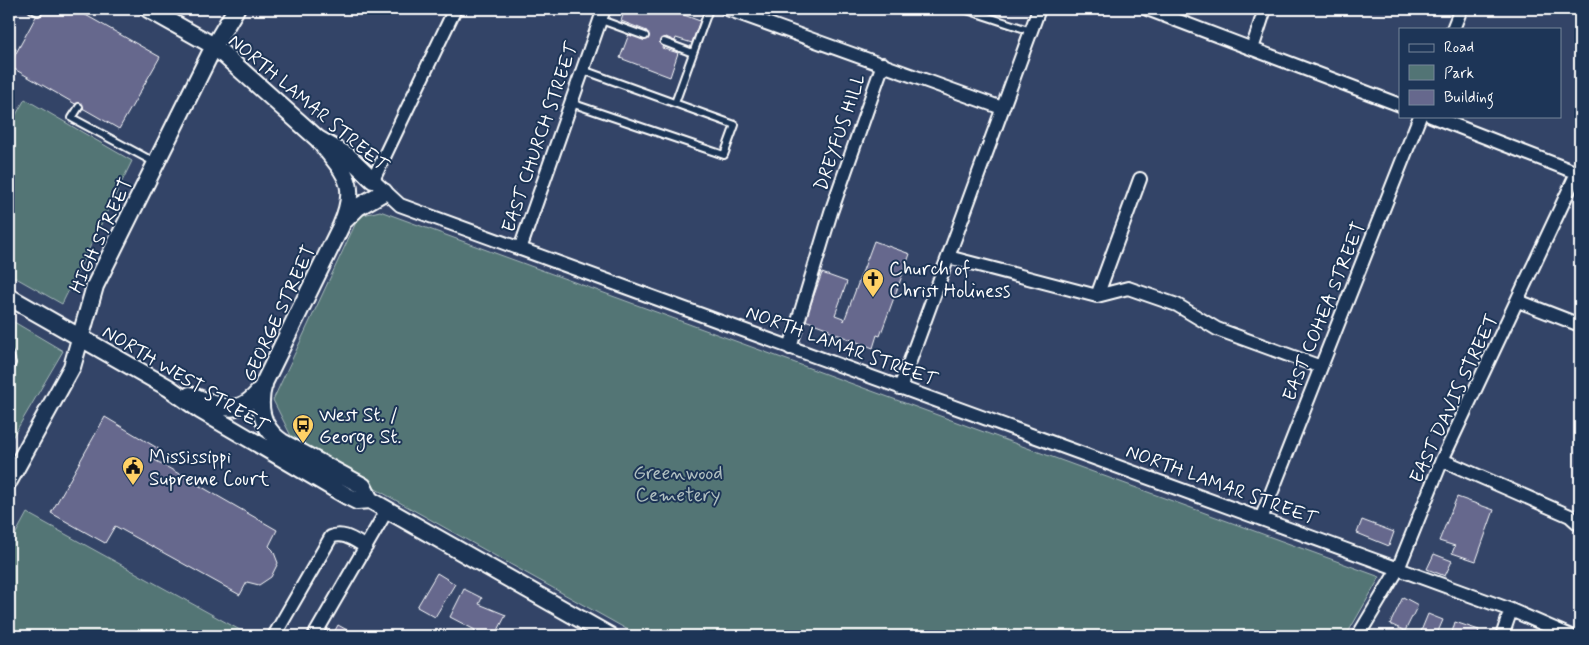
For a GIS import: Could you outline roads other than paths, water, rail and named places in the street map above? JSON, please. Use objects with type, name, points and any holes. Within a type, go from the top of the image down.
[{"type":"street","name":"NORTH LAMAR STREET","points":[[148,9],[214,46],[318,140],[348,156],[400,206],[1511,610],[1572,636]]},
{"type":"street","name":"HIGH STREET","points":[[9,481],[72,367],[95,286],[214,46],[236,9]]},
{"type":"street","points":[[341,226],[378,186],[455,9]]},
{"type":"street","points":[[727,9],[1002,108]]},
{"type":"street","points":[[900,388],[1039,9]]},
{"type":"street","points":[[1147,9],[1399,105]]},
{"type":"street","points":[[1252,49],[1265,9]]},
{"type":"street","points":[[1454,28],[1461,9]]},
{"type":"street","name":"EAST CHURCH STREET","points":[[520,249],[602,14]]},
{"type":"street","name":"DREYFUS HILL","points":[[790,348],[831,212],[883,64]]},
{"type":"street","name":"EAST COHEA STREET","points":[[1261,519],[1419,118]]},
{"type":"street","points":[[1436,118],[1579,173]]},
{"type":"street","points":[[318,140],[342,172],[351,189],[350,200],[341,226]]},
{"type":"street","name":"EAST DAVIS STREET","points":[[1358,636],[1398,569],[1442,460],[1579,173]]},
{"type":"street","points":[[1097,296],[1140,179]]},
{"type":"street","name":"GEORGE STREET","points":[[282,442],[275,437],[264,422],[260,402],[264,383],[341,226]]},
{"type":"street","points":[[948,257],[1097,296],[1128,288],[1177,305],[1217,329],[1321,367]]},
{"type":"street","name":"NORTH WEST STREET","points":[[9,297],[169,388],[200,410],[347,496],[363,502],[370,500]]},
{"type":"street","points":[[1518,302],[1580,325]]},
{"type":"street","points":[[169,388],[217,406],[235,408],[250,401],[264,383]]},
{"type":"street","name":"NORTH WEST STREET","points":[[282,442],[363,486],[370,500],[610,636]]},
{"type":"street","points":[[1442,460],[1570,516],[1580,525]]},
{"type":"street","points":[[314,636],[387,510]]},
{"type":"street","points":[[274,636],[331,537],[337,534],[344,535],[366,547]]},
{"type":"street","points":[[1502,636],[1511,610]]},
{"type":"lane","points":[[675,103],[709,9]]},
{"type":"lane","points":[[964,9],[1031,30]]},
{"type":"lane","points":[[602,14],[646,36]]},
{"type":"lane","points":[[664,42],[693,53]]},
{"type":"lane","points":[[571,102],[724,155],[736,125],[583,70]]},
{"type":"lane","points":[[79,107],[72,118],[156,163]]},
{"type":"lane","points":[[9,354],[12,363],[9,370]]},
{"type":"place","name":"Church of Christ Holiness","points":[[873,298]]},
{"type":"place","name":"West St. / George St.","points":[[303,444]]},
{"type":"place","name":"Mississippi Supreme Court","points":[[133,486]]},
{"type":"park label","name":"Greenwood Cemetery","points":[[678,483]]}]
